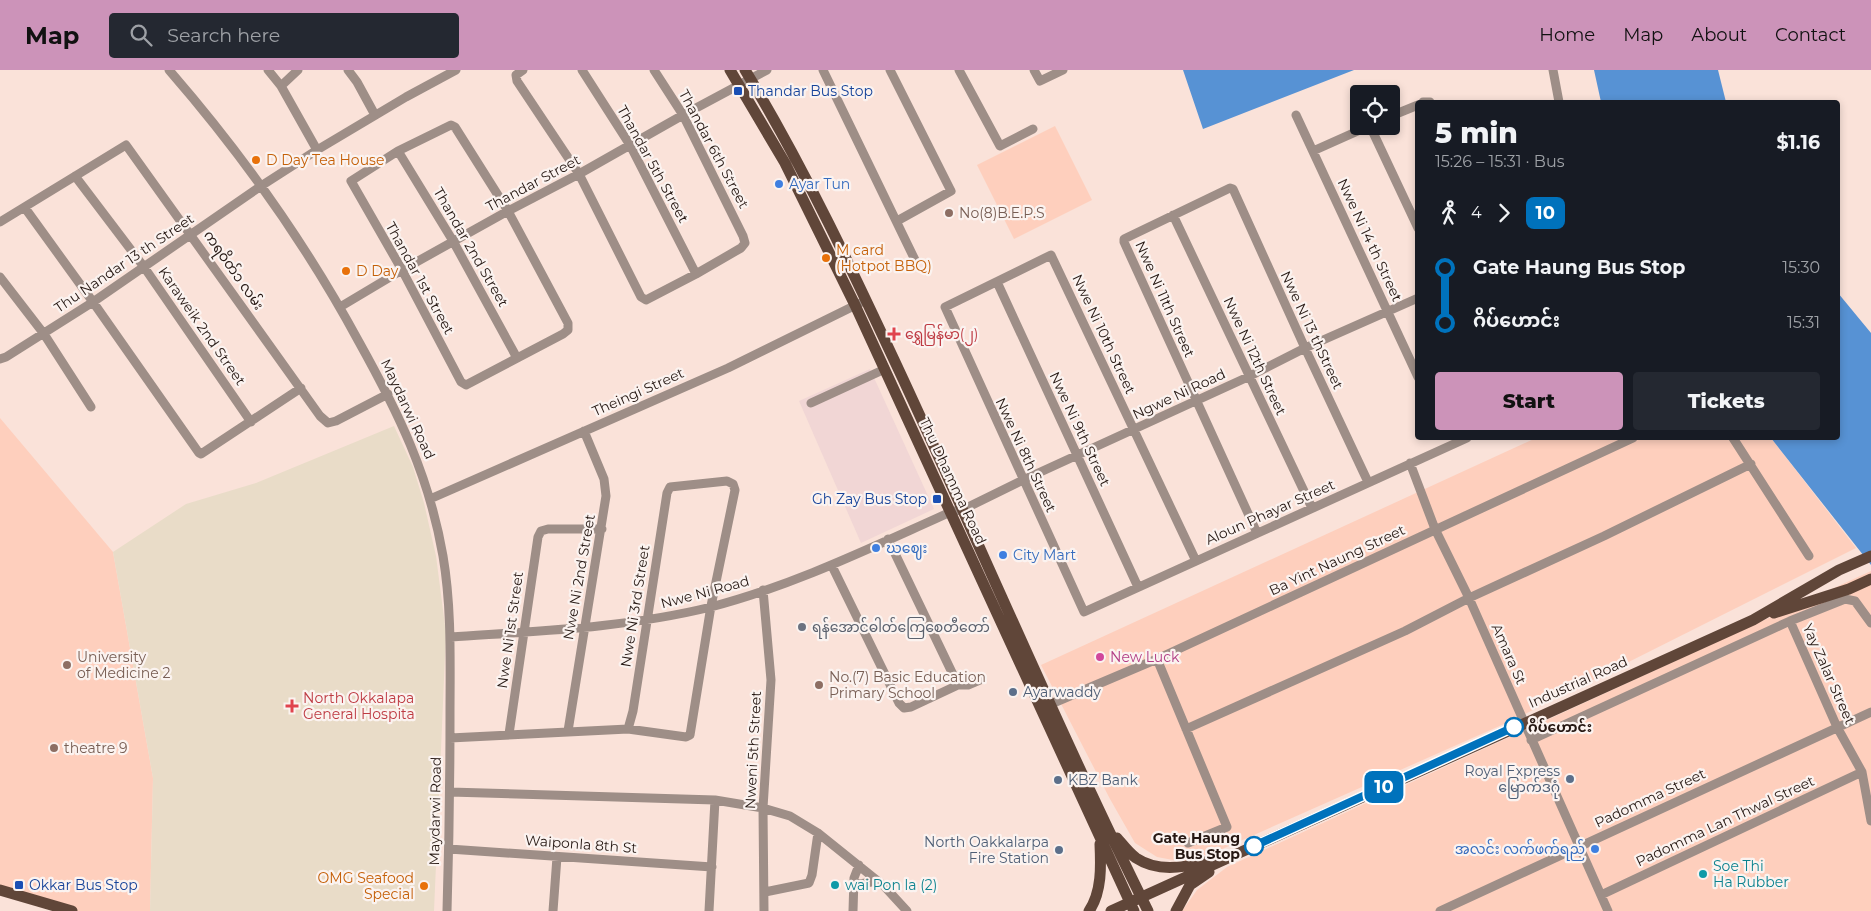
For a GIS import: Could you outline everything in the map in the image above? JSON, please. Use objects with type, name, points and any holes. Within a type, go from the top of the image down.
[{"type":"main road","name":"Thu Dhamma Road","points":[[730,70],[785,163],[855,305],[951,512],[1106,835],[1148,911]]},
{"type":"main road","name":"Thu Dhamma Road","points":[[748,75],[824,212],[964,509],[1051,704],[1106,835],[1132,907]]},
{"type":"main road","name":"Industrial Road","points":[[1111,911],[1132,907],[1141,897],[1753,620],[1839,570],[1871,556]]},
{"type":"main road","points":[[1753,620],[1849,589],[1871,579]]},
{"type":"main road","points":[[1089,911],[1094,905],[1106,835],[1137,858],[1158,867],[1183,868],[1236,855]]},
{"type":"main road","points":[[1176,911],[1190,885],[1236,855]]},
{"type":"main road","points":[[0,890],[72,911]]},
{"type":"street","name":"Maydarwi Road","points":[[169,70],[210,118],[303,246],[340,307],[388,394],[419,462],[430,499],[443,556],[450,637],[450,792],[447,911]]},
{"type":"street","points":[[268,70],[281,86],[317,150]]},
{"type":"street","points":[[281,86],[298,70]]},
{"type":"street","points":[[348,70],[376,115]]},
{"type":"street","name":"Thu Nandar 13 th Street","points":[[0,359],[6,358],[93,302],[261,186],[317,150],[456,70]]},
{"type":"street","name":"Thandar 5th Street","points":[[582,70],[630,145],[696,274]]},
{"type":"street","name":"Thandar 6th Street","points":[[654,70],[683,115],[745,243],[741,248],[696,274]]},
{"type":"street","name":"Thandar Street","points":[[340,307],[453,241],[740,85],[748,75],[767,70]]},
{"type":"street","points":[[823,70],[915,260]]},
{"type":"street","points":[[890,70],[951,192],[897,220]]},
{"type":"street","points":[[959,70],[1000,146],[1033,130]]},
{"type":"street","points":[[1034,70],[1040,81],[1063,70]]},
{"type":"street","points":[[1553,70],[1559,100]]},
{"type":"street","points":[[519,73],[517,81],[579,174],[641,297],[646,300],[696,274]]},
{"type":"street","points":[[1400,112],[1415,106]]},
{"type":"street","name":"Nwe Ni 14 th Street","points":[[1296,115],[1415,370]]},
{"type":"street","points":[[398,151],[450,125],[455,127],[508,211],[568,323],[568,330],[564,334],[518,358]]},
{"type":"street","points":[[1313,151],[1350,135]]},
{"type":"street","points":[[1374,135],[1415,222]]},
{"type":"street","name":"ကရဝိတ်၁ လမ်း","points":[[75,176],[126,145],[192,234],[320,416],[328,422],[336,420],[388,394]]},
{"type":"street","name":"Thandar 1st Street","points":[[398,151],[352,179],[351,184],[402,270],[461,382],[466,384],[518,358]]},
{"type":"street","name":"Thandar 2nd Street","points":[[398,151],[453,241],[518,358]]},
{"type":"street","points":[[0,222],[75,176]]},
{"type":"street","name":"Karaweik 2nd Street","points":[[75,176],[144,266],[251,422]]},
{"type":"street","name":"Nwe Ni 13 thStreet","points":[[1173,216],[1232,188],[1368,482]]},
{"type":"street","points":[[25,208],[201,454],[301,388]]},
{"type":"street","name":"Nwe Ni 11th Street","points":[[1173,216],[1124,240],[1257,533]]},
{"type":"street","name":"Nwe Ni 12th Street","points":[[1173,216],[1312,508]]},
{"type":"street","name":"Nwe Ni 10th Street","points":[[997,282],[1051,255],[1196,561]]},
{"type":"street","points":[[0,276],[44,334],[91,407]]},
{"type":"street","name":"Nwe Ni 8th Street","points":[[997,282],[944,308],[1084,612]]},
{"type":"street","name":"Nwe Ni 9th Street","points":[[997,282],[1138,587]]},
{"type":"street","name":"Ngwe Ni Road","points":[[951,512],[964,509],[1250,376],[1305,348],[1415,299]]},
{"type":"street","name":"Theingi Street","points":[[430,499],[728,368],[866,300]]},
{"type":"street","points":[[811,403],[885,369]]},
{"type":"street","name":"Nwe Ni 2nd Street","points":[[568,731],[606,496],[604,479],[584,430]]},
{"type":"street","name":"Ba Yint Naung Street","points":[[1051,704],[1157,659],[1628,440]]},
{"type":"street","points":[[1734,440],[1809,556]]},
{"type":"street","name":"Aloun Phayar Street","points":[[1084,612],[1410,463],[1447,442]]},
{"type":"street","name":"Amara St","points":[[1410,463],[1435,529],[1469,598],[1608,911]]},
{"type":"street","points":[[1186,729],[1404,631],[1469,598],[1613,532],[1751,464]]},
{"type":"street","name":"Nwe Ni 3rd Street","points":[[628,729],[667,492],[670,487],[727,481],[733,484],[734,490],[711,606]]},
{"type":"street","name":"Nwe Ni Road","points":[[450,637],[584,628],[646,620],[711,606],[832,566],[951,512]]},
{"type":"street","name":"Nwe Ni 1st Street","points":[[509,734],[523,632],[538,538],[541,531],[548,528],[602,529]]},
{"type":"street","points":[[888,539],[958,685]]},
{"type":"street","points":[[832,566],[899,703],[904,708],[911,708],[958,685],[968,685],[982,679]]},
{"type":"street","name":"Nweni 5th Street","points":[[763,590],[771,680],[763,808],[764,911]]},
{"type":"street","points":[[1531,740],[1790,621],[1850,599],[1855,601],[1871,623]]},
{"type":"street","points":[[450,738],[628,729],[686,737],[690,735],[711,606]]},
{"type":"street","name":"Yay Zalar Street","points":[[1790,621],[1837,727],[1862,772],[1871,821]]},
{"type":"street","points":[[1157,659],[1226,827],[1188,843]]},
{"type":"street","name":"Padomma Street","points":[[1440,911],[1871,712]]},
{"type":"street","name":"Padomma Lan Thwal Street","points":[[1601,895],[1862,772]]},
{"type":"street","points":[[450,792],[715,800],[763,808],[790,816],[818,833],[859,865],[907,911]]},
{"type":"street","points":[[709,911],[715,800]]},
{"type":"street","points":[[765,892],[809,883],[812,875],[818,833]]},
{"type":"street","name":"Waiponla 8th St","points":[[449,849],[712,867]]},
{"type":"street","points":[[554,911],[557,857]]},
{"type":"street","points":[[853,911],[854,878],[859,865]]},
{"type":"street","points":[[854,886],[877,881]]},
{"type":"shaded area","points":[[1055,126],[1092,200],[1014,239],[977,165]]},
{"type":"shaded area","points":[[870,369],[934,509],[861,543],[799,401]]},
{"type":"shaded area","name":"University of Medicine 2","points":[[0,418],[113,552],[153,778],[150,911],[58,911],[0,895]]},
{"type":"shaded area","name":"North Okkalapa General Hospita","points":[[394,426],[413,467],[424,503],[436,556],[446,633],[434,911],[150,911],[153,778],[113,552],[186,504],[256,483]]},
{"type":"shaded area","points":[[1532,440],[1773,440],[1856,548],[1513,720],[1220,850],[1184,862],[1157,857],[1135,843],[1110,799],[1041,665]]},
{"type":"shaded area","points":[[1871,571],[1871,911],[1182,911],[1197,890],[1227,867]]},
{"type":"water","points":[[1183,70],[1354,70],[1203,129]]},
{"type":"water","points":[[1594,70],[1718,70],[1726,100],[1601,100]]},
{"type":"water","points":[[1840,295],[1871,333],[1871,565],[1773,440],[1840,440]]},
{"type":"bus line","name":"10","points":[[1254,846],[1514,727]]},
{"type":"place","name":"Thandar Bus Stop","points":[[738,91]]},
{"type":"place","name":"D Day Tea House","points":[[256,160]]},
{"type":"place","name":"Ayar Tun","points":[[779,184]]},
{"type":"place","name":"No(8)B.E.P.S","points":[[949,213]]},
{"type":"place","name":"M card (Hotpot BBQ)","points":[[826,258]]},
{"type":"place","name":"D Day","points":[[346,271]]},
{"type":"place","name":"ရွှေမြန်မာ(၂)","points":[[894,334]]},
{"type":"place","name":"Gh Zay Bus Stop","points":[[937,499]]},
{"type":"place","name":"ဃဈေး","points":[[876,548]]},
{"type":"place","name":"City Mart","points":[[1003,555]]},
{"type":"place","name":"ရန်အောင်ဓါတ်ကြေစေတီတော်","points":[[802,627]]},
{"type":"place","name":"New Luck","points":[[1100,657]]},
{"type":"place","name":"University of Medicine 2","points":[[67,665]]},
{"type":"place","name":"No.(7) Basic Education Primary School","points":[[819,685]]},
{"type":"place","name":"Ayarwaddy","points":[[1013,692]]},
{"type":"place","name":"North Okkalapa General Hospita","points":[[292,706]]},
{"type":"place","name":"ဂိပ်ဟောင်း","points":[[1514,727]]},
{"type":"place","name":"theatre 9","points":[[54,748]]},
{"type":"place","name":"Royal Express မြောက်ဒဂုံ","points":[[1570,779]]},
{"type":"place","name":"KBZ Bank","points":[[1058,780]]},
{"type":"place","name":"Gate Haung Bus Stop","points":[[1254,846]]},
{"type":"place","name":"အလင်း လက်ဖက်ရည်","points":[[1595,849]]},
{"type":"place","name":"North Oakkalarpa Fire Station","points":[[1059,850]]},
{"type":"place","name":"Soe Thi Ha Rubber","points":[[1703,874]]},
{"type":"place","name":"Okkar Bus Stop","points":[[19,885]]},
{"type":"place","name":"wai Pon la (2)","points":[[835,885]]},
{"type":"place","name":"OMG Seafood Special","points":[[424,886]]}]
